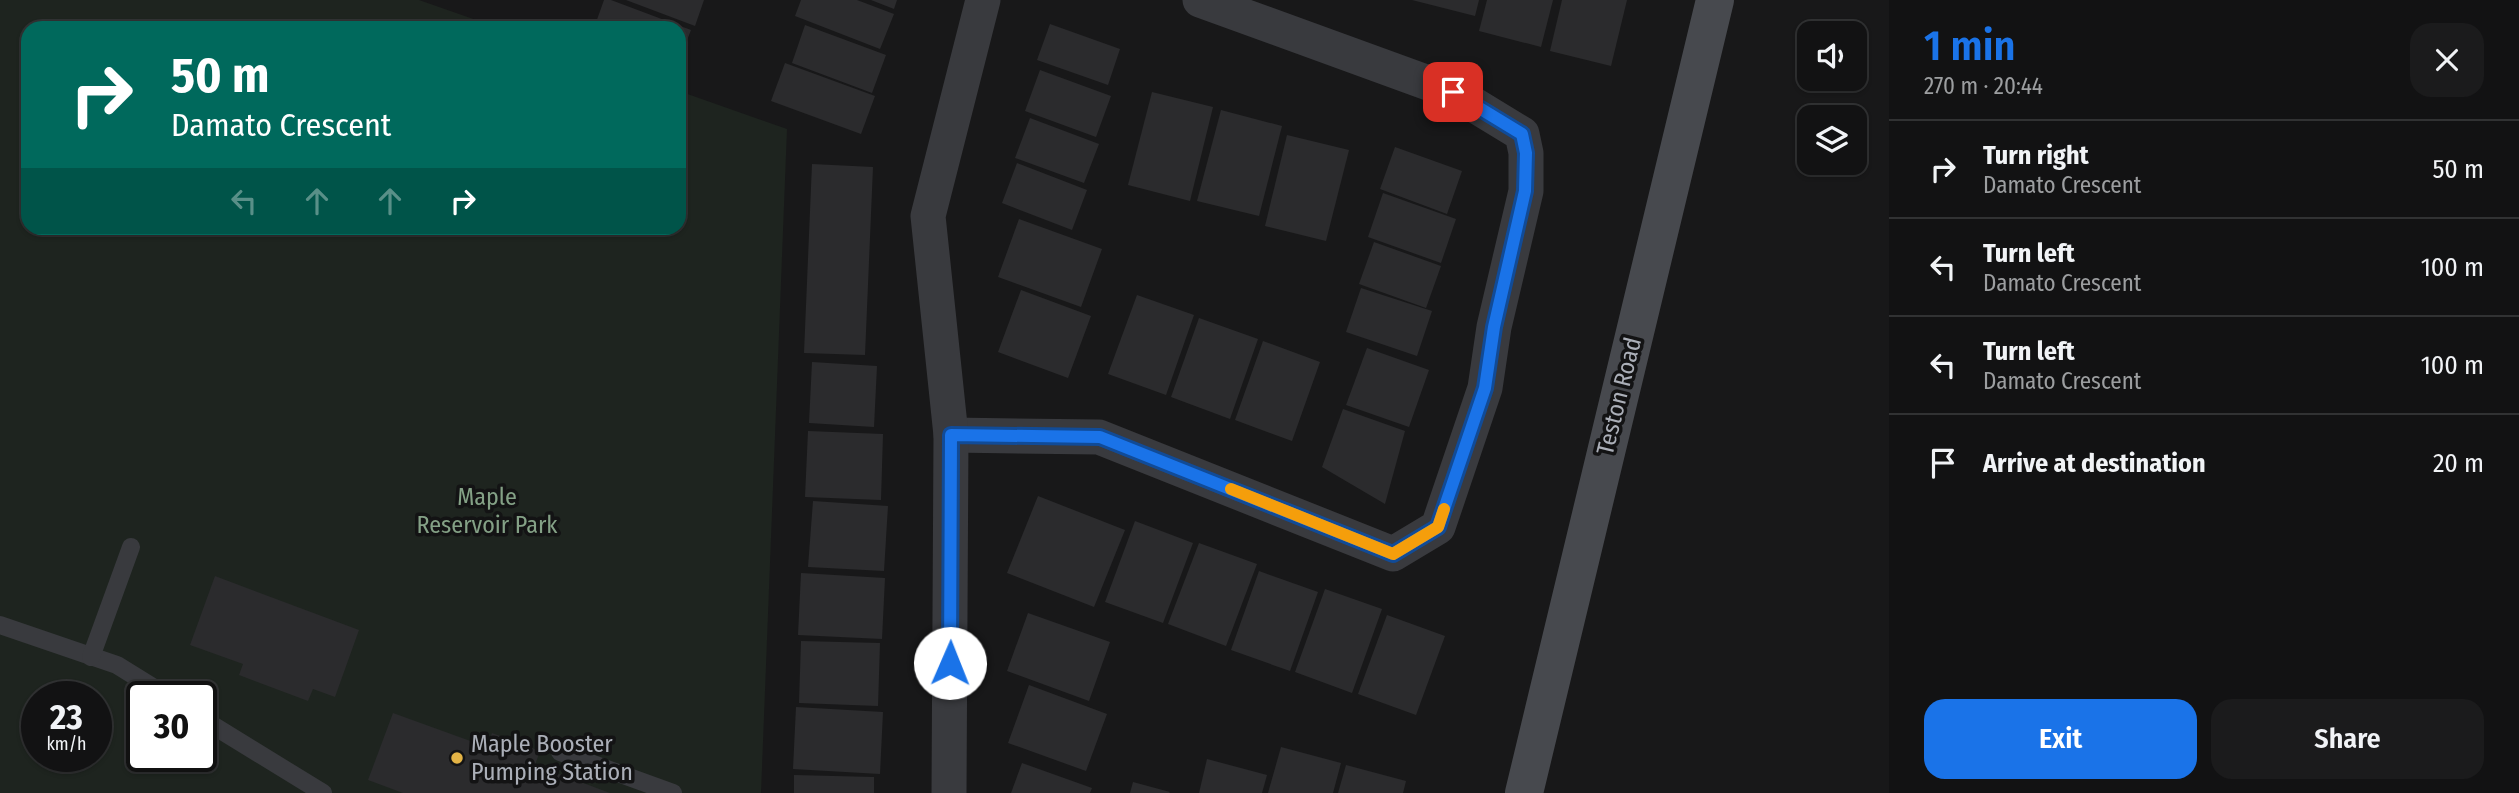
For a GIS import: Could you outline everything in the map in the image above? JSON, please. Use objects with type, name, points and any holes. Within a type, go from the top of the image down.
[{"type":"main road","name":"Teston Road","points":[[1524,793],[1715,0]]},
{"type":"street","points":[[949,793],[951,435],[928,216],[983,0]]},
{"type":"street","points":[[951,435],[1100,437],[1393,554],[1438,527],[1485,388],[1494,327],[1525,191],[1526,153],[1522,134],[1453,92],[1200,0]]},
{"type":"lane","points":[[91,657],[131,547]]},
{"type":"lane","points":[[0,625],[117,665],[143,681]]},
{"type":"lane","points":[[217,728],[323,793]]},
{"type":"lane","points":[[560,752],[673,793]]},
{"type":"green space","name":"Maple Reservoir Park","points":[[0,0],[419,0],[479,21],[21,21],[21,235],[686,235],[686,93],[787,129],[761,793],[0,793]]},
{"type":"building","points":[[604,0],[611,0],[667,21],[596,21]]},
{"type":"building","points":[[626,0],[704,0],[695,26]]},
{"type":"building","points":[[801,0],[857,0],[894,14],[880,49],[795,16]]},
{"type":"building","points":[[871,0],[897,0],[894,9]]},
{"type":"building","points":[[1412,0],[1479,0],[1475,16]]},
{"type":"building","points":[[1487,0],[1553,0],[1541,47],[1479,31]]},
{"type":"building","points":[[1562,0],[1627,0],[1611,66],[1550,51]]},
{"type":"building","points":[[1050,24],[1120,49],[1108,85],[1037,60]]},
{"type":"building","points":[[805,25],[886,55],[872,93],[792,63]]},
{"type":"building","points":[[686,28],[691,30],[686,43]]},
{"type":"building","points":[[785,63],[875,96],[861,134],[771,101]]},
{"type":"building","points":[[1040,70],[1111,96],[1096,137],[1025,111]]},
{"type":"building","points":[[1152,92],[1213,107],[1190,201],[1128,185]]},
{"type":"building","points":[[1221,110],[1282,126],[1259,216],[1197,201]]},
{"type":"building","points":[[1030,118],[1099,144],[1084,183],[1015,158]]},
{"type":"building","points":[[1287,135],[1349,150],[1326,241],[1265,226]]},
{"type":"building","points":[[1395,147],[1462,171],[1447,214],[1380,189]]},
{"type":"building","points":[[1017,163],[1087,190],[1072,230],[1002,203]]},
{"type":"building","points":[[812,164],[873,167],[865,355],[804,353]]},
{"type":"building","points":[[1383,193],[1456,219],[1441,263],[1368,237]]},
{"type":"building","points":[[1019,219],[1102,249],[1081,307],[998,277]]},
{"type":"building","points":[[1374,242],[1441,266],[1426,308],[1359,284]]},
{"type":"building","points":[[1361,288],[1432,311],[1417,356],[1346,332]]},
{"type":"building","points":[[1021,290],[1091,316],[1068,378],[998,352]]},
{"type":"building","points":[[1137,295],[1194,315],[1166,395],[1108,374]]},
{"type":"building","points":[[1199,318],[1258,339],[1230,419],[1171,397]]},
{"type":"building","points":[[1263,341],[1320,362],[1292,441],[1235,420]]},
{"type":"building","points":[[1367,348],[1429,370],[1409,427],[1346,405]]},
{"type":"building","points":[[812,362],[877,366],[874,427],[809,423]]},
{"type":"building","points":[[1343,409],[1405,431],[1385,504],[1322,467]]},
{"type":"building","points":[[808,431],[883,434],[881,500],[805,497]]},
{"type":"building","points":[[1038,496],[1125,530],[1094,607],[1007,573]]},
{"type":"building","points":[[813,501],[888,506],[884,571],[808,567]]},
{"type":"building","points":[[1135,521],[1193,543],[1163,623],[1105,602]]},
{"type":"building","points":[[1199,543],[1257,564],[1226,646],[1168,624]]},
{"type":"building","points":[[1259,571],[1318,592],[1290,671],[1231,650]]},
{"type":"building","points":[[801,573],[885,578],[882,639],[798,635]]},
{"type":"building","points":[[215,576],[359,630],[335,697],[313,689],[308,701],[239,675],[243,664],[190,645]]},
{"type":"building","points":[[1325,589],[1382,609],[1352,693],[1295,672]]},
{"type":"building","points":[[1028,613],[1110,642],[1089,701],[1007,671]]},
{"type":"building","points":[[1387,615],[1445,636],[1416,715],[1358,694]]},
{"type":"building","points":[[801,641],[880,643],[878,706],[799,703]]},
{"type":"building","points":[[1029,685],[1107,714],[1086,771],[1008,743]]},
{"type":"building","points":[[796,707],[883,712],[880,774],[793,769]]},
{"type":"building","name":"Maple Booster Pumping Station","points":[[393,713],[487,747],[492,733],[540,751],[535,765],[610,793],[403,793],[368,780]]},
{"type":"building","points":[[1281,747],[1341,763],[1333,793],[1268,793]]},
{"type":"building","points":[[1207,759],[1267,775],[1262,793],[1199,793]]},
{"type":"building","points":[[1022,763],[1092,788],[1090,793],[1011,793]]},
{"type":"building","points":[[1346,765],[1406,781],[1403,793],[1338,793]]},
{"type":"building","points":[[794,775],[874,777],[874,793],[794,793]]},
{"type":"building","points":[[1133,782],[1170,792],[1130,793]]},
{"type":"slow traffic","points":[[1231,489],[1393,554],[1438,527],[1444,509]]},
{"type":"place","name":"Maple Booster Pumping Station","points":[[457,758]]},
{"type":"route","points":[[950,663],[951,435],[1100,437],[1393,554],[1438,527],[1485,388],[1494,327],[1525,191],[1526,153],[1522,134],[1453,92]]}]
